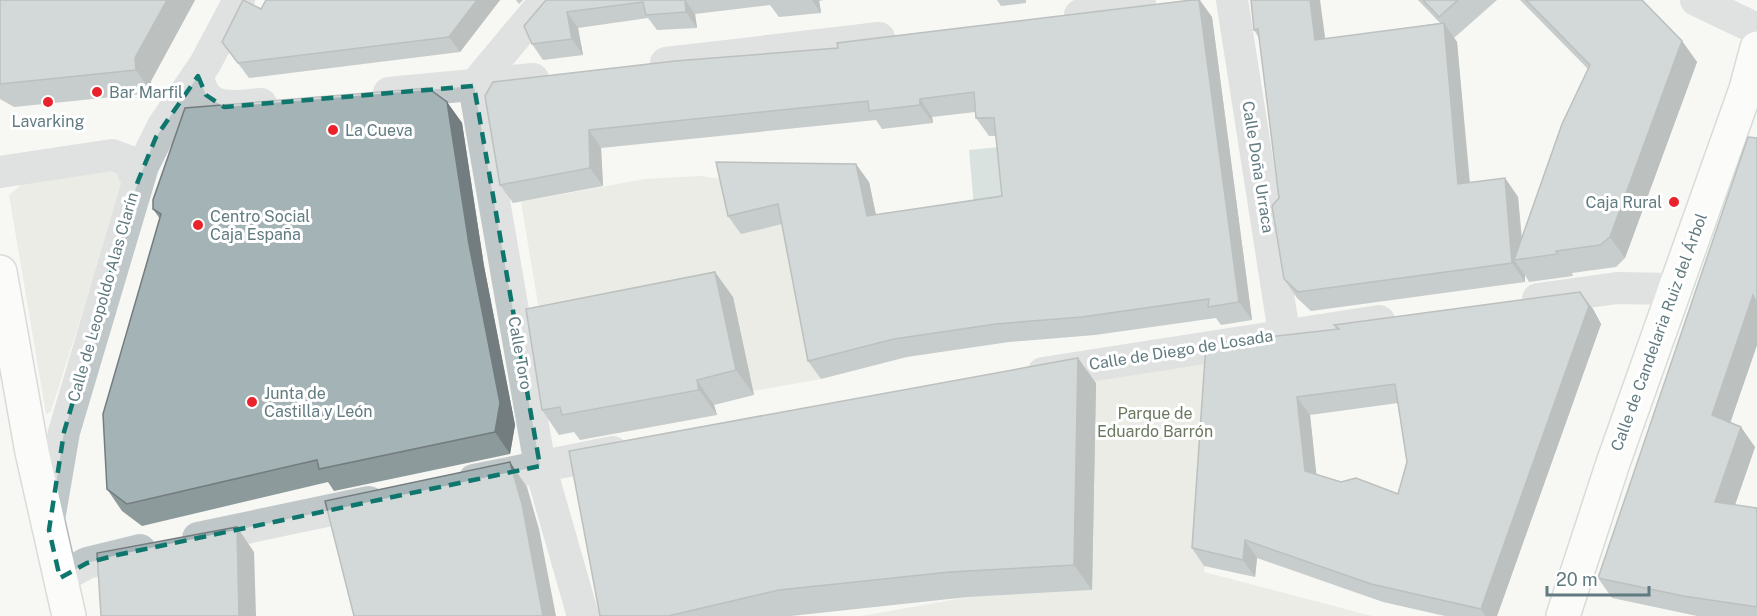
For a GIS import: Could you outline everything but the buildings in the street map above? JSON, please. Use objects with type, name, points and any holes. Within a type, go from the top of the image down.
[{"type":"street","name":"Calle de Leopoldo Alas Clarín","points":[[69,616],[49,530],[52,489],[64,432],[138,181],[156,138],[198,76],[238,0]]},
{"type":"street","points":[[474,86],[546,0]]},
{"type":"street","points":[[1049,18],[1119,10],[1140,0]]},
{"type":"street","name":"Calle Doña Urraca","points":[[1232,0],[1284,333]]},
{"type":"street","points":[[1696,0],[1757,29]]},
{"type":"street","points":[[638,67],[908,35]]},
{"type":"street","name":"Calle de Candelaria Ruiz del Árbol","points":[[1563,616],[1674,289],[1746,109],[1757,48]]},
{"type":"street","points":[[198,76],[206,95],[224,106],[289,101]]},
{"type":"street","points":[[356,96],[556,76]]},
{"type":"street","name":"Calle Toro","points":[[474,86],[540,466],[583,616]]},
{"type":"street","points":[[0,172],[112,155],[128,161],[138,181]]},
{"type":"street","points":[[0,272],[30,444],[49,530]]},
{"type":"street","points":[[1508,303],[1617,288],[1674,289]]},
{"type":"street","name":"Calle de Diego de Losada","points":[[1017,378],[1284,333],[1402,318]]},
{"type":"street","points":[[450,485],[636,448]]},
{"type":"street","points":[[60,578],[74,569],[101,559],[394,497]]},
{"type":"highlighted area","points":[[198,76],[206,95],[224,107],[474,86],[540,466],[117,555],[87,563],[60,578],[49,530],[64,432],[138,181],[156,137]]},
{"type":"green space","points":[[103,170],[117,174],[122,182],[121,192],[51,411],[46,414],[9,195],[23,183]]},
{"type":"green space","points":[[700,176],[729,180],[790,222],[821,379],[753,391],[543,334],[521,202],[644,179]]},
{"type":"green space","name":"Parque de Eduardo Barrón","points":[[1220,344],[1204,572],[1372,616],[862,616],[968,597],[1091,590],[1096,364]]},
{"type":"shaded area","points":[[1000,147],[1005,205],[974,207],[969,150]]},
{"type":"place","name":"Bar Marfil","points":[[97,92]]},
{"type":"place","name":"Lavarking","points":[[48,102]]},
{"type":"place","name":"La Cueva","points":[[333,130]]},
{"type":"place","name":"Caja Rural","points":[[1674,202]]},
{"type":"place","name":"Centro Social Caja España","points":[[198,225]]},
{"type":"place","name":"Junta de Castilla y León","points":[[252,402]]}]
